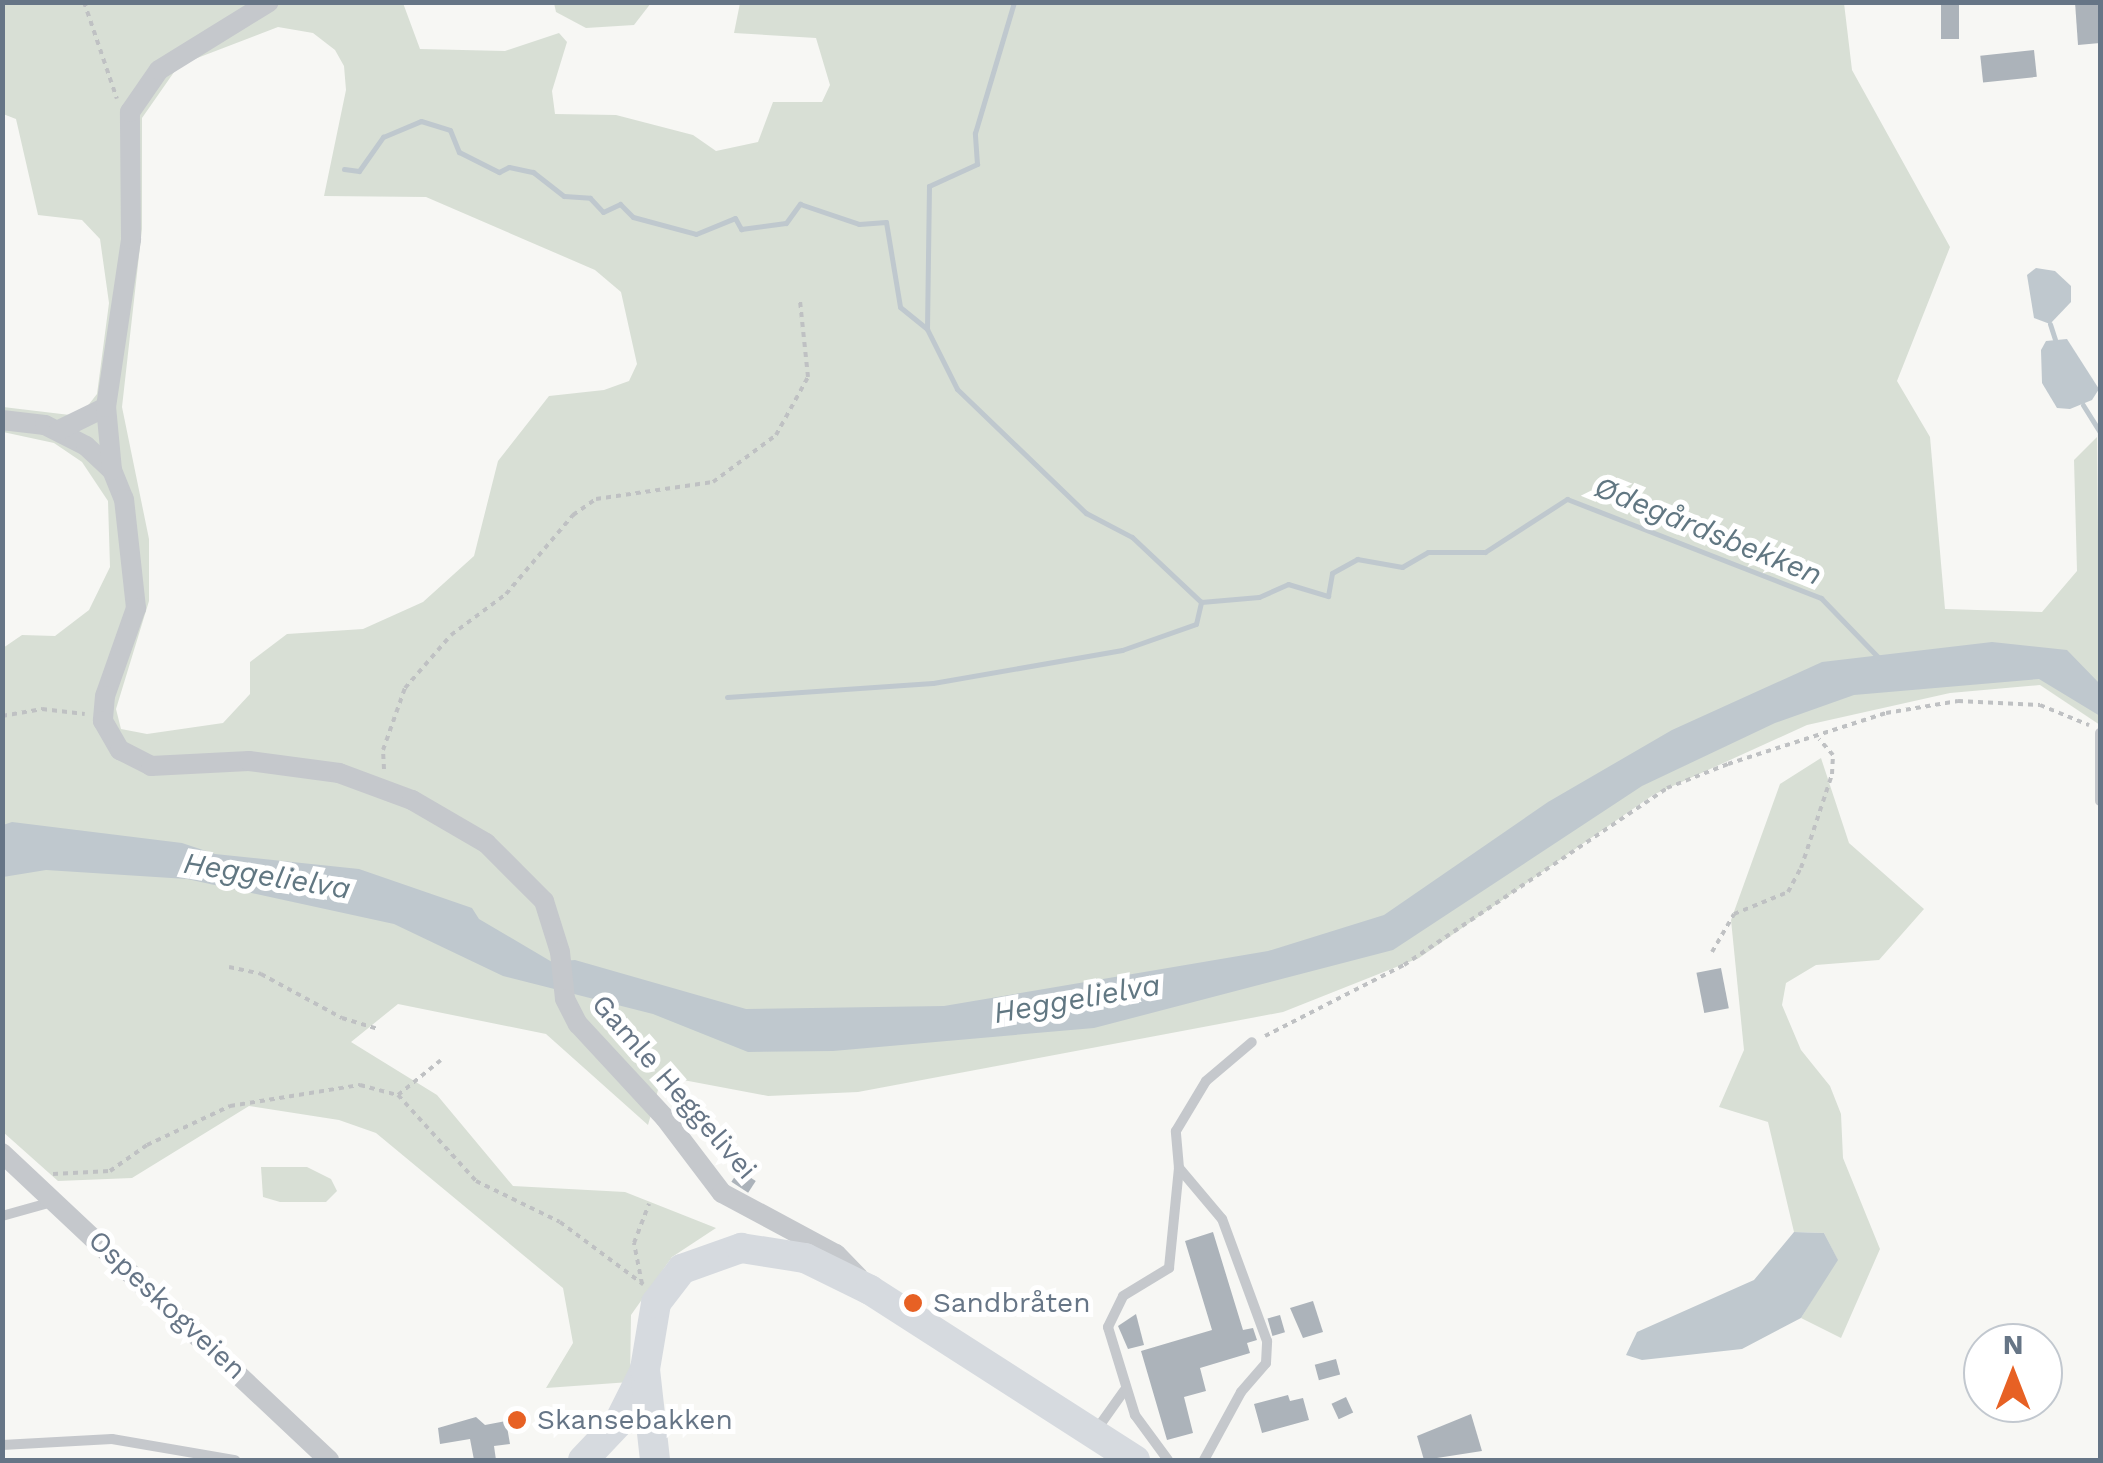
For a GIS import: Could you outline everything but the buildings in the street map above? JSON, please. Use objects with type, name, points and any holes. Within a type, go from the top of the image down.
[{"type":"street","points":[[104,721],[104,696],[134,626],[138,585],[128,515],[112,470],[106,408],[131,239],[128,132],[137,98],[160,70],[269,2]]},
{"type":"street","points":[[60,430],[106,408]]},
{"type":"street","points":[[2,420],[60,430],[112,470]]},
{"type":"street","name":"Gamle Heggelivei","points":[[104,721],[120,750],[151,766],[275,763],[386,789],[505,857],[544,901],[560,952],[565,999],[578,1024],[665,1118],[722,1192],[836,1254],[870,1290]]},
{"type":"street","name":"Ospeskogveien","points":[[2,1153],[328,1460]]},
{"type":"street","points":[[655,1460],[645,1369],[652,1287],[694,1261],[741,1248],[805,1258],[870,1290],[1135,1460]]},
{"type":"street","points":[[583,1460],[619,1422],[645,1369]]},
{"type":"lane","points":[[2100,735],[2100,800]]},
{"type":"lane","points":[[1168,1460],[1124,1391],[1109,1338],[1110,1316],[1122,1296],[1169,1268],[1179,1168],[1176,1132],[1188,1106],[1217,1069],[1252,1042]]},
{"type":"lane","points":[[1179,1168],[1222,1218],[1267,1340],[1266,1363],[1242,1392],[1204,1460]]},
{"type":"lane","points":[[2,1216],[53,1202]]},
{"type":"lane","points":[[1094,1434],[1124,1391]]},
{"type":"lane","points":[[2,1444],[112,1439],[236,1460]]},
{"type":"path","points":[[84,2],[128,132]]},
{"type":"path","points":[[386,789],[383,750],[405,688],[451,635],[506,594],[548,538],[596,500],[713,482],[776,435],[808,376],[800,300]]},
{"type":"path","points":[[1252,1042],[1404,965],[1667,788],[1886,713],[1996,700],[2065,712],[2100,735]]},
{"type":"path","points":[[2,716],[70,709],[104,721]]},
{"type":"path","points":[[1712,952],[1734,914],[1788,892],[1802,868],[1832,774],[1833,755],[1819,738]]},
{"type":"path","points":[[228,966],[261,974],[342,1018],[379,1029]]},
{"type":"path","points":[[398,1095],[441,1060]]},
{"type":"path","points":[[24,1174],[92,1177],[230,1106],[318,1087],[360,1085],[398,1095],[476,1181],[560,1222],[652,1287]]},
{"type":"path","points":[[649,1204],[634,1243],[652,1287]]},
{"type":"shaded area","points":[[554,2],[651,3],[634,25],[586,28],[556,12]]},
{"type":"shaded area","points":[[3,3],[403,3],[420,49],[505,51],[559,33],[567,42],[552,91],[555,114],[616,115],[693,135],[716,151],[758,142],[773,102],[822,102],[830,85],[816,38],[734,33],[740,3],[1844,3],[1852,70],[1950,247],[1897,381],[1930,437],[1945,609],[2042,612],[2077,571],[2074,460],[2097,437],[2100,725],[2040,685],[1950,693],[1807,725],[1653,795],[1419,958],[1283,1012],[858,1092],[768,1096],[662,1076],[648,1125],[546,1034],[398,1004],[351,1042],[437,1095],[513,1186],[625,1192],[716,1228],[672,1257],[631,1315],[630,1382],[546,1388],[573,1343],[563,1288],[376,1133],[339,1120],[249,1106],[132,1178],[58,1181],[3,1132],[3,648],[22,635],[55,636],[89,610],[110,567],[108,501],[82,462],[54,443],[3,432],[3,407],[70,415],[86,408],[97,394],[109,303],[100,239],[82,220],[38,215],[16,119],[3,114]],"holes":[[[278,27],[313,33],[335,50],[344,66],[346,90],[324,196],[426,197],[595,270],[621,292],[637,364],[629,381],[604,390],[549,396],[498,461],[474,556],[423,602],[363,629],[287,634],[250,662],[250,694],[223,723],[147,734],[121,729],[116,709],[149,601],[149,539],[122,407],[142,229],[142,118],[179,65]]]},
{"type":"shaded area","points":[[1821,758],[1849,843],[1924,909],[1879,960],[1816,965],[1786,983],[1782,1005],[1801,1050],[1830,1086],[1841,1114],[1843,1158],[1880,1249],[1841,1338],[1801,1318],[1837,1259],[1824,1233],[1794,1232],[1768,1122],[1719,1107],[1744,1050],[1731,920],[1780,784]]},
{"type":"shaded area","points":[[261,1167],[307,1167],[331,1179],[337,1191],[326,1202],[280,1202],[263,1197]]},
{"type":"water","points":[[2036,268],[2055,271],[2071,286],[2071,302],[2050,324],[2034,318],[2027,275]]},
{"type":"water","points":[[2067,339],[2099,389],[2092,400],[2070,409],[2057,408],[2042,383],[2041,350],[2046,341]]},
{"type":"water","name":"Heggelielva","points":[[1992,642],[2067,650],[2100,684],[2100,716],[2039,679],[1854,695],[1775,723],[1642,786],[1393,950],[1094,1028],[833,1051],[748,1052],[653,1014],[503,976],[394,924],[187,879],[46,870],[3,877],[3,825],[12,822],[182,843],[215,854],[359,869],[472,908],[479,919],[552,962],[575,960],[746,1009],[944,1006],[1268,951],[1384,915],[1548,802],[1672,730],[1822,662]]},
{"type":"water","points":[[1794,1232],[1824,1233],[1838,1260],[1801,1318],[1742,1349],[1642,1360],[1626,1355],[1637,1332],[1754,1280]]},
{"type":"waterway","points":[[927,329],[929,186],[977,164],[975,133],[1014,2]]},
{"type":"waterway","name":"Ødegårdsbekken","points":[[344,169],[359,171],[383,137],[421,121],[450,130],[459,152],[499,172],[509,167],[533,172],[564,196],[590,198],[603,212],[620,204],[633,217],[696,234],[735,218],[741,229],[786,223],[800,204],[859,224],[886,222],[900,307],[927,329],[957,389],[1086,513],[1132,537],[1201,602],[1259,597],[1288,584],[1328,596],[1332,573],[1357,559],[1402,567],[1428,552],[1485,552],[1567,499],[1821,598],[1879,658]]},
{"type":"waterway","points":[[2050,324],[2055,339]]},
{"type":"waterway","points":[[2083,405],[2100,432]]},
{"type":"waterway","points":[[727,697],[933,683],[1122,650],[1196,624],[1201,602]]},
{"type":"place","name":"Sandbråten","points":[[913,1303]]},
{"type":"place","name":"Skansebakken","points":[[517,1420]]}]
